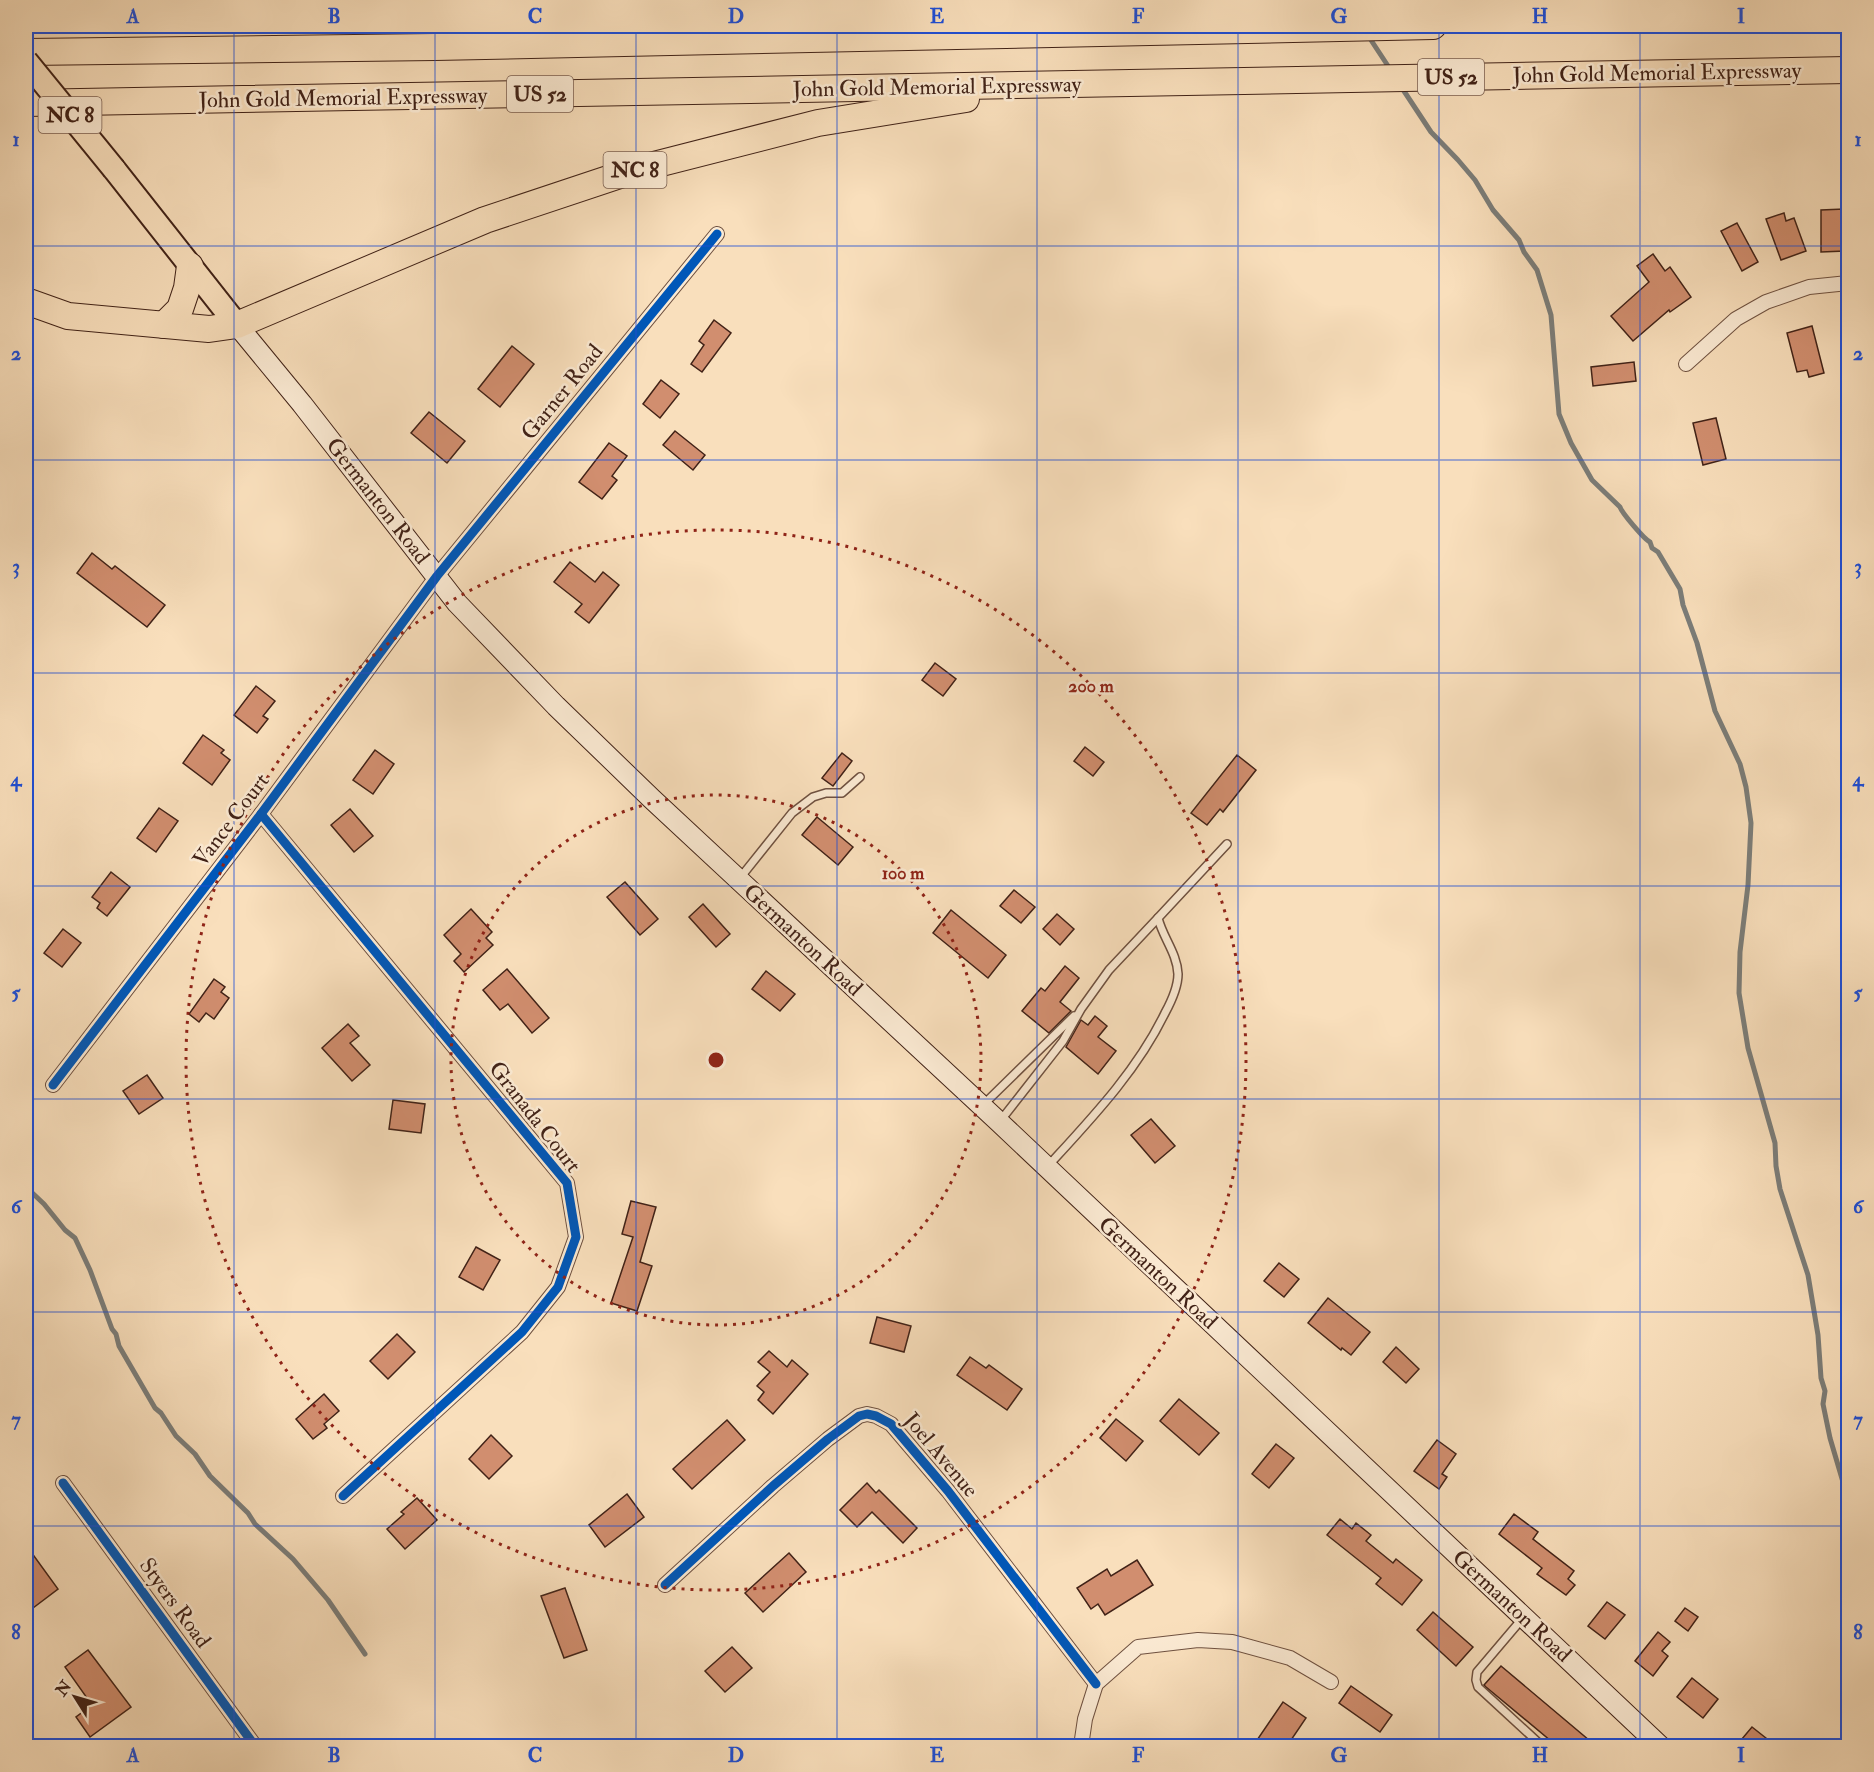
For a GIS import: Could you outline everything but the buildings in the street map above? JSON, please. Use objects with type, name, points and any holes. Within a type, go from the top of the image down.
[{"type":"highway","name":"US 52","points":[[26,52],[447,47],[1433,26]]},
{"type":"highway","name":"John Gold Memorial Expressway","points":[[26,103],[1848,70]]},
{"type":"highway","name":"NC 8","points":[[237,325],[485,220],[638,169],[818,123],[1054,85]]},
{"type":"highway","points":[[164,325],[180,309],[187,288],[190,266]]},
{"type":"highway","points":[[26,301],[68,316],[210,329],[237,325]]},
{"type":"main road","name":"Germanton Road","points":[[26,61],[302,404],[457,603],[556,706],[738,880],[999,1122],[1660,1746]]},
{"type":"street","name":"Garner Road","points":[[437,576],[717,234]]},
{"type":"street","points":[[1686,364],[1736,320],[1766,302],[1809,287],[1848,283]]},
{"type":"street","name":"Vance Court","points":[[53,1085],[261,814],[437,576]]},
{"type":"street","name":"Granada Court","points":[[261,814],[567,1183],[576,1237],[558,1287],[522,1332],[343,1496]]},
{"type":"street","name":"Joel Avenue","points":[[665,1585],[828,1439],[859,1416],[867,1414],[876,1416],[891,1424],[948,1491],[1096,1684]]},
{"type":"street","name":"Styers Road","points":[[63,1483],[255,1746]]},
{"type":"street","points":[[1081,1746],[1085,1719],[1096,1684],[1138,1647],[1198,1640],[1232,1642],[1290,1658],[1331,1682]]},
{"type":"lane","points":[[738,880],[792,813],[813,796],[842,793],[860,777]]},
{"type":"lane","points":[[999,1122],[1063,1041],[1081,1009],[1109,970],[1227,844]]},
{"type":"lane","points":[[1047,1168],[1142,1056],[1172,999],[1178,976],[1174,954],[1158,918]]},
{"type":"lane","points":[[982,1107],[1081,1009]]},
{"type":"lane","points":[[1524,1618],[1477,1672],[1476,1680],[1478,1687],[1540,1745]]},
{"type":"waterway","points":[[1367,34],[1390,69]]},
{"type":"waterway","points":[[1400,85],[1431,132],[1475,180],[1493,210],[1519,240],[1524,252],[1537,270],[1551,315],[1559,414],[1571,443],[1592,480],[1620,507],[1650,542],[1680,589],[1715,711],[1740,764],[1751,823],[1748,885],[1740,952],[1739,993],[1748,1048],[1775,1143],[1780,1189],[1808,1275],[1818,1335],[1821,1378],[1825,1391],[1823,1404],[1830,1438],[1848,1499]]},
{"type":"waterway","points":[[26,1187],[75,1238],[90,1270],[119,1346],[155,1408],[161,1413],[176,1436],[195,1454],[210,1476],[248,1513],[255,1524],[293,1559],[328,1600],[365,1654]]},
{"type":"cycle path","points":[[53,1085],[261,814],[437,576],[717,234]]},
{"type":"cycle path","points":[[261,814],[567,1183],[576,1237],[558,1287],[522,1332],[343,1496]]},
{"type":"cycle path","points":[[665,1585],[828,1439],[859,1416],[867,1414],[876,1416],[891,1424],[948,1491],[1096,1684]]},
{"type":"cycle path","points":[[63,1483],[255,1746]]}]
